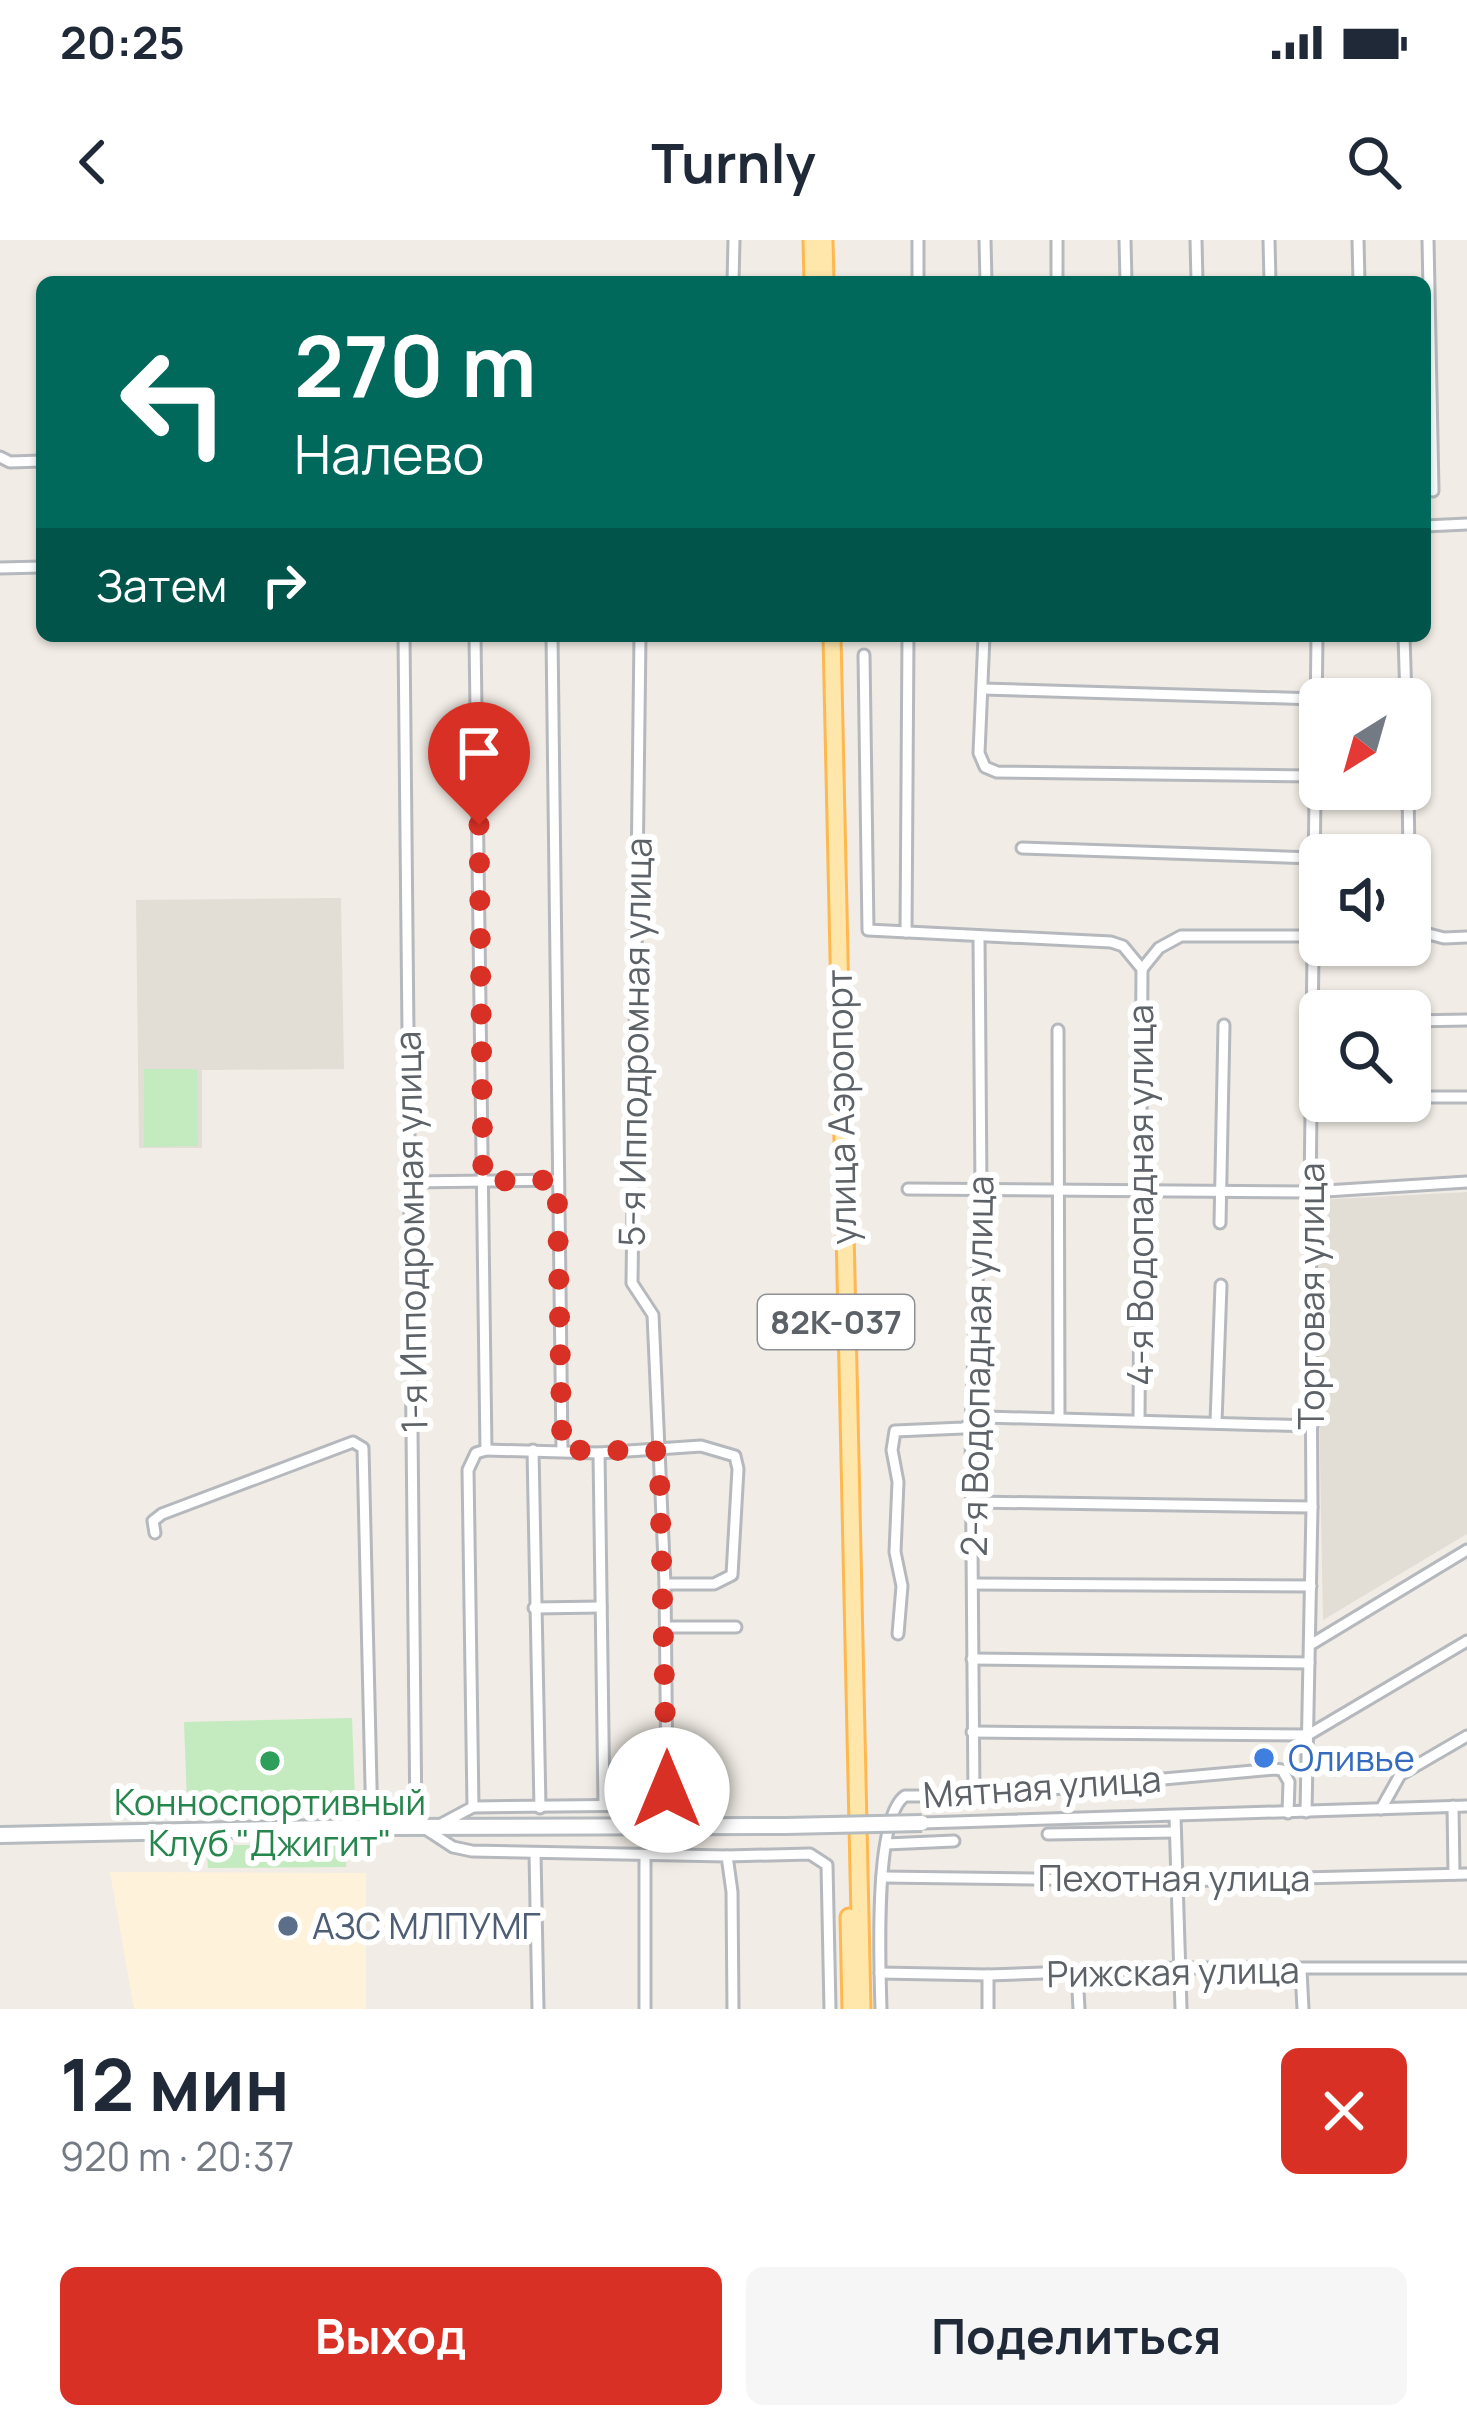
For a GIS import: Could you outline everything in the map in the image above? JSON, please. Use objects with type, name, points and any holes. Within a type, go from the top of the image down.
[{"type":"main road","points":[[812,240],[813,276]]},
{"type":"main road","points":[[824,240],[825,276]]},
{"type":"main road","name":"улица Аэропорт","points":[[821,642],[851,2009]]},
{"type":"main road","name":"улица Аэропорт","points":[[832,642],[862,2009]]},
{"type":"street","points":[[733,276],[734,240]]},
{"type":"street","points":[[918,240],[918,276]]},
{"type":"street","points":[[985,240],[986,276]]},
{"type":"street","points":[[1057,240],[1058,276]]},
{"type":"street","points":[[1125,240],[1126,276]]},
{"type":"street","points":[[1196,240],[1197,276]]},
{"type":"street","points":[[1269,240],[1270,276]]},
{"type":"street","points":[[1358,240],[1359,276]]},
{"type":"street","points":[[1428,240],[1429,276]]},
{"type":"street","points":[[1431,428],[1432,491]]},
{"type":"street","points":[[0,457],[10,462],[36,461]]},
{"type":"street","points":[[1431,526],[1467,524]]},
{"type":"street","points":[[0,568],[36,567]]},
{"type":"street","name":"1-я Ипподромная улица","points":[[404,642],[409,1182],[424,1828]]},
{"type":"street","points":[[475,642],[486,1450]]},
{"type":"street","points":[[552,642],[562,1450]]},
{"type":"street","name":"5-я Ипподромная улица","points":[[604,1804],[655,1805],[664,1800],[666,1627],[653,1315],[632,1283],[640,642]]},
{"type":"street","points":[[906,932],[908,642]]},
{"type":"street","points":[[984,642],[979,753],[985,767],[998,772],[1299,776]]},
{"type":"street","name":"Торговая улица","points":[[1316,678],[1317,642]]},
{"type":"street","points":[[1404,642],[1405,678]]},
{"type":"street","points":[[864,656],[868,930],[876,934],[1111,942],[1123,946],[1142,969],[1159,948],[1181,936],[1299,940]]},
{"type":"street","points":[[983,689],[1299,698]]},
{"type":"street","points":[[1022,848],[1299,857]]},
{"type":"street","points":[[1431,935],[1467,937]]},
{"type":"street","name":"2-я Водопадная улица","points":[[974,1796],[971,1426],[981,1190],[979,937]]},
{"type":"street","name":"4-я Водопадная улица","points":[[1139,1420],[1142,969]]},
{"type":"street","points":[[1431,1021],[1467,1020]]},
{"type":"street","points":[[1220,1222],[1224,1025]]},
{"type":"street","points":[[1058,1030],[1059,1418]]},
{"type":"street","points":[[1431,1097],[1467,1097]]},
{"type":"street","name":"Торговая улица","points":[[1306,1812],[1314,1122]]},
{"type":"street","points":[[409,1182],[557,1180]]},
{"type":"street","points":[[908,1189],[1310,1192],[1467,1182]]},
{"type":"street","points":[[1216,1422],[1221,1285]]},
{"type":"street","points":[[898,1634],[902,1586],[896,1552],[895,1431],[971,1426],[985,1418],[1312,1426]]},
{"type":"street","points":[[155,1533],[153,1522],[162,1514],[353,1442],[363,1448],[372,1827]]},
{"type":"street","points":[[473,1807],[468,1470],[476,1453],[715,1448],[735,1456],[732,1575],[714,1584],[665,1584]]},
{"type":"street","points":[[533,1450],[540,1808]]},
{"type":"street","points":[[424,1828],[473,1807],[604,1804],[599,1453]]},
{"type":"street","points":[[974,1502],[1312,1507]]},
{"type":"street","points":[[1310,1645],[1467,1550]]},
{"type":"street","points":[[973,1584],[1311,1586]]},
{"type":"street","points":[[534,1608],[601,1606]]},
{"type":"street","points":[[666,1627],[736,1627]]},
{"type":"street","points":[[972,1732],[1308,1736],[1467,1641]]},
{"type":"street","points":[[972,1659],[1309,1663]]},
{"type":"street","points":[[1381,1809],[1400,1775],[1467,1736]]},
{"type":"street","name":"Мятная улица","points":[[880,2009],[882,1877],[889,1816],[905,1796],[974,1796],[1275,1769],[1288,1776],[1288,1813]]},
{"type":"street","points":[[0,1835],[372,1827],[785,1826],[1467,1806]]},
{"type":"street","points":[[1453,1807],[1454,1874]]},
{"type":"street","points":[[1175,1816],[1181,2009]]},
{"type":"street","points":[[424,1828],[453,1847],[535,1853],[810,1854],[827,1865],[830,2009]]},
{"type":"street","points":[[1048,1834],[1175,1832]]},
{"type":"street","points":[[886,1844],[954,1841]]},
{"type":"street","points":[[535,1853],[538,2009]]},
{"type":"street","points":[[645,1855],[645,2009]]},
{"type":"street","points":[[727,1856],[733,2009]]},
{"type":"street","name":"Пехотная улица","points":[[882,1877],[1174,1881],[1467,1874]]},
{"type":"street","name":"Рижская улица","points":[[880,1973],[988,1976],[1178,1969],[1467,1968]]},
{"type":"street","points":[[1300,1970],[1303,2009]]},
{"type":"street","points":[[1077,1972],[1079,2009]]},
{"type":"street","points":[[988,1976],[988,2009]]},
{"type":"shaded area","points":[[341,898],[344,1069],[202,1070],[202,1148],[139,1148],[136,900]]},
{"type":"shaded area","points":[[1467,1192],[1467,1534],[1323,1620],[1315,1200]]},
{"type":"shaded area","points":[[110,1872],[366,1873],[366,2009],[134,2009]]},
{"type":"green space","points":[[144,1069],[197,1069],[198,1146],[144,1147]]},
{"type":"green space","name":"Конноспортивный Клуб \"Джигит\"","points":[[352,1718],[355,1799],[187,1803],[184,1722]]},
{"type":"green space","points":[[206,1845],[347,1845],[346,1867],[208,1868]]},
{"type":"place","name":"Оливье","points":[[1264,1758]]},
{"type":"place","name":"Конноспортивный Клуб \"Джигит\"","points":[[270,1761]]},
{"type":"place","name":"АЗС МЛПУМГ","points":[[288,1926]]},
{"type":"route","points":[[479,825],[483,1181],[557,1180],[562,1450],[659,1451],[667,1790]]}]
